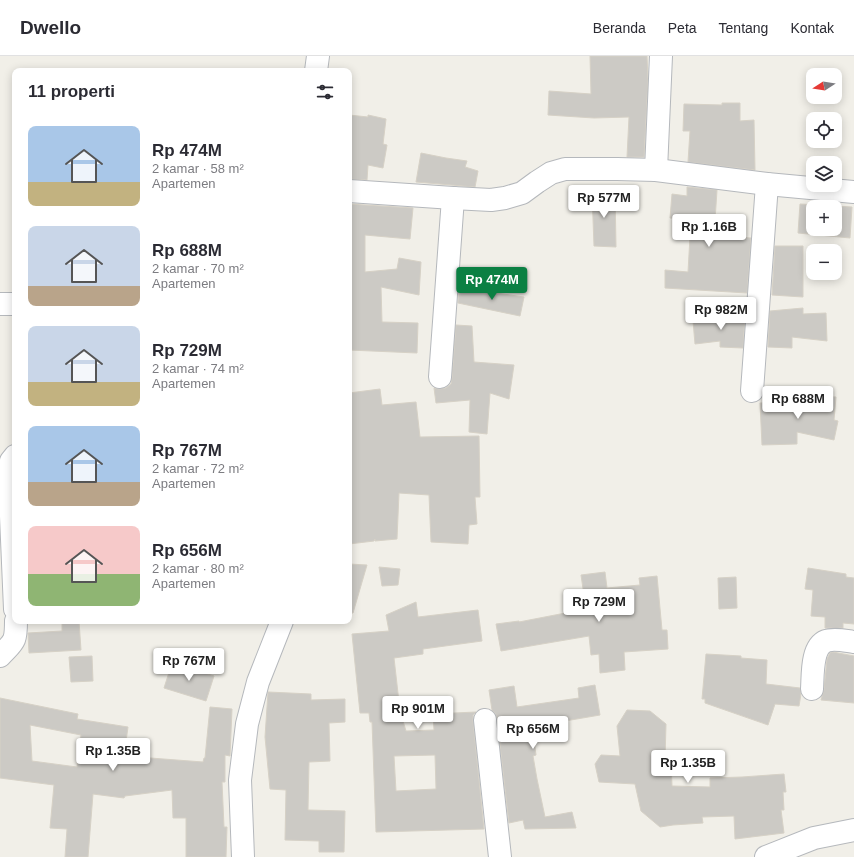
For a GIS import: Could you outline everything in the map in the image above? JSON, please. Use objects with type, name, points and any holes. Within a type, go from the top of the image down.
[{"type":"street","points":[[316,68],[318,56]]},
{"type":"street","points":[[656,170],[661,56]]},
{"type":"street","points":[[352,191],[491,200],[522,193],[551,173],[565,169],[656,170],[767,184],[854,192]]},
{"type":"street","points":[[752,391],[767,184]]},
{"type":"street","points":[[440,377],[453,198]]},
{"type":"street","points":[[0,304],[12,304]]},
{"type":"street","points":[[12,460],[9,470],[12,540]]},
{"type":"street","points":[[0,656],[11,646],[16,637],[16,624]]},
{"type":"street","points":[[243,857],[240,780],[247,724],[258,682],[281,624]]},
{"type":"street","points":[[812,690],[815,657],[819,646],[827,640],[854,642]]},
{"type":"street","points":[[485,720],[500,857]]},
{"type":"street","points":[[766,857],[814,838],[854,830]]},
{"type":"building","points":[[590,56],[647,56],[648,79],[644,157],[627,157],[629,117],[594,118],[548,115],[549,91],[591,94]]},
{"type":"building","points":[[722,103],[740,103],[740,121],[754,120],[755,170],[688,162],[690,131],[683,131],[684,104],[722,105]]},
{"type":"building","points":[[352,115],[368,117],[368,115],[386,119],[383,144],[387,145],[383,168],[368,165],[367,180],[352,179]]},
{"type":"building","points":[[421,153],[467,161],[465,167],[478,171],[475,187],[416,182]]},
{"type":"building","points":[[687,187],[717,190],[714,236],[751,238],[747,293],[665,288],[665,270],[688,272],[691,219],[670,218],[672,194],[687,196]]},
{"type":"building","points":[[592,192],[615,192],[616,247],[594,246]]},
{"type":"building","points":[[352,204],[413,208],[410,239],[365,235],[365,272],[397,269],[399,258],[421,262],[419,295],[381,287],[382,322],[418,323],[417,353],[352,350]]},
{"type":"building","points":[[800,204],[806,204],[806,234],[798,233]]},
{"type":"building","points":[[842,206],[852,207],[850,238],[829,236],[842,236]]},
{"type":"building","points":[[775,246],[803,246],[803,297],[772,295]]},
{"type":"building","points":[[459,288],[524,297],[520,316],[458,303]]},
{"type":"building","points":[[803,308],[803,314],[826,313],[827,341],[792,337],[792,348],[768,347],[770,311]]},
{"type":"building","points":[[745,314],[743,348],[720,347],[720,341],[695,344],[693,321]]},
{"type":"building","points":[[456,325],[472,326],[474,362],[514,365],[509,399],[490,393],[487,434],[469,432],[470,400],[436,403],[434,388],[446,388],[451,384]]},
{"type":"building","points":[[380,389],[382,405],[416,402],[420,437],[479,436],[480,497],[475,497],[477,524],[469,525],[468,544],[431,542],[429,495],[399,493],[397,539],[375,541],[375,539],[374,541],[352,544],[352,393]]},
{"type":"building","points":[[811,396],[836,397],[834,420],[838,421],[834,440],[797,432],[797,444],[762,445],[760,403],[810,401]]},
{"type":"building","points":[[352,564],[367,565],[353,613]]},
{"type":"building","points":[[379,567],[400,569],[398,585],[382,586]]},
{"type":"building","points":[[808,568],[846,574],[846,577],[854,578],[854,624],[843,623],[843,628],[825,628],[825,617],[811,616],[813,590],[805,589]]},
{"type":"building","points":[[605,572],[607,588],[640,585],[639,578],[657,576],[662,630],[667,630],[668,649],[624,652],[625,670],[600,673],[599,654],[591,655],[589,636],[501,651],[496,624],[519,622],[586,609],[581,575]]},
{"type":"building","points":[[736,577],[737,608],[719,609],[718,578]]},
{"type":"building","points":[[416,602],[418,617],[478,610],[482,641],[423,649],[423,654],[394,658],[400,711],[406,731],[434,730],[433,714],[476,712],[473,715],[473,721],[484,829],[376,832],[372,722],[370,722],[369,713],[360,713],[352,634],[389,631],[386,615]],"holes":[[[435,755],[436,789],[396,791],[394,756]]]},
{"type":"building","points":[[62,624],[79,624],[81,650],[29,653],[28,633],[62,631]]},
{"type":"building","points":[[833,652],[854,656],[854,703],[821,700],[824,690],[827,659],[830,653]]},
{"type":"building","points":[[706,654],[741,656],[741,658],[767,660],[766,684],[800,688],[801,694],[799,706],[775,704],[768,725],[705,703],[705,699],[702,699]]},
{"type":"building","points":[[92,656],[93,681],[71,682],[69,657]]},
{"type":"building","points":[[172,663],[214,676],[206,701],[164,688]]},
{"type":"building","points":[[595,685],[600,715],[565,721],[566,728],[533,732],[536,755],[533,756],[545,817],[572,812],[576,828],[525,829],[523,820],[509,823],[497,719],[492,710],[489,690],[514,686],[517,707],[579,698],[578,688]]},
{"type":"building","points":[[268,692],[311,694],[311,700],[345,699],[345,722],[329,723],[330,761],[309,762],[308,810],[345,811],[344,852],[319,852],[319,841],[285,840],[286,790],[270,789],[265,737]]},
{"type":"building","points":[[0,698],[78,714],[77,719],[128,727],[124,756],[203,762],[205,758],[210,707],[232,709],[230,756],[225,755],[225,782],[222,782],[224,827],[227,827],[226,857],[186,857],[186,818],[173,818],[172,790],[125,796],[124,798],[93,794],[88,857],[65,857],[67,829],[50,828],[54,785],[0,778]],"holes":[[[30,725],[81,735],[77,767],[32,761]]]},
{"type":"building","points":[[627,710],[650,711],[666,724],[665,759],[671,759],[672,786],[710,787],[710,778],[784,774],[786,792],[783,792],[784,810],[781,810],[784,833],[735,839],[734,816],[702,817],[703,823],[660,827],[641,811],[635,784],[599,782],[595,764],[601,755],[620,756],[617,726]]}]
